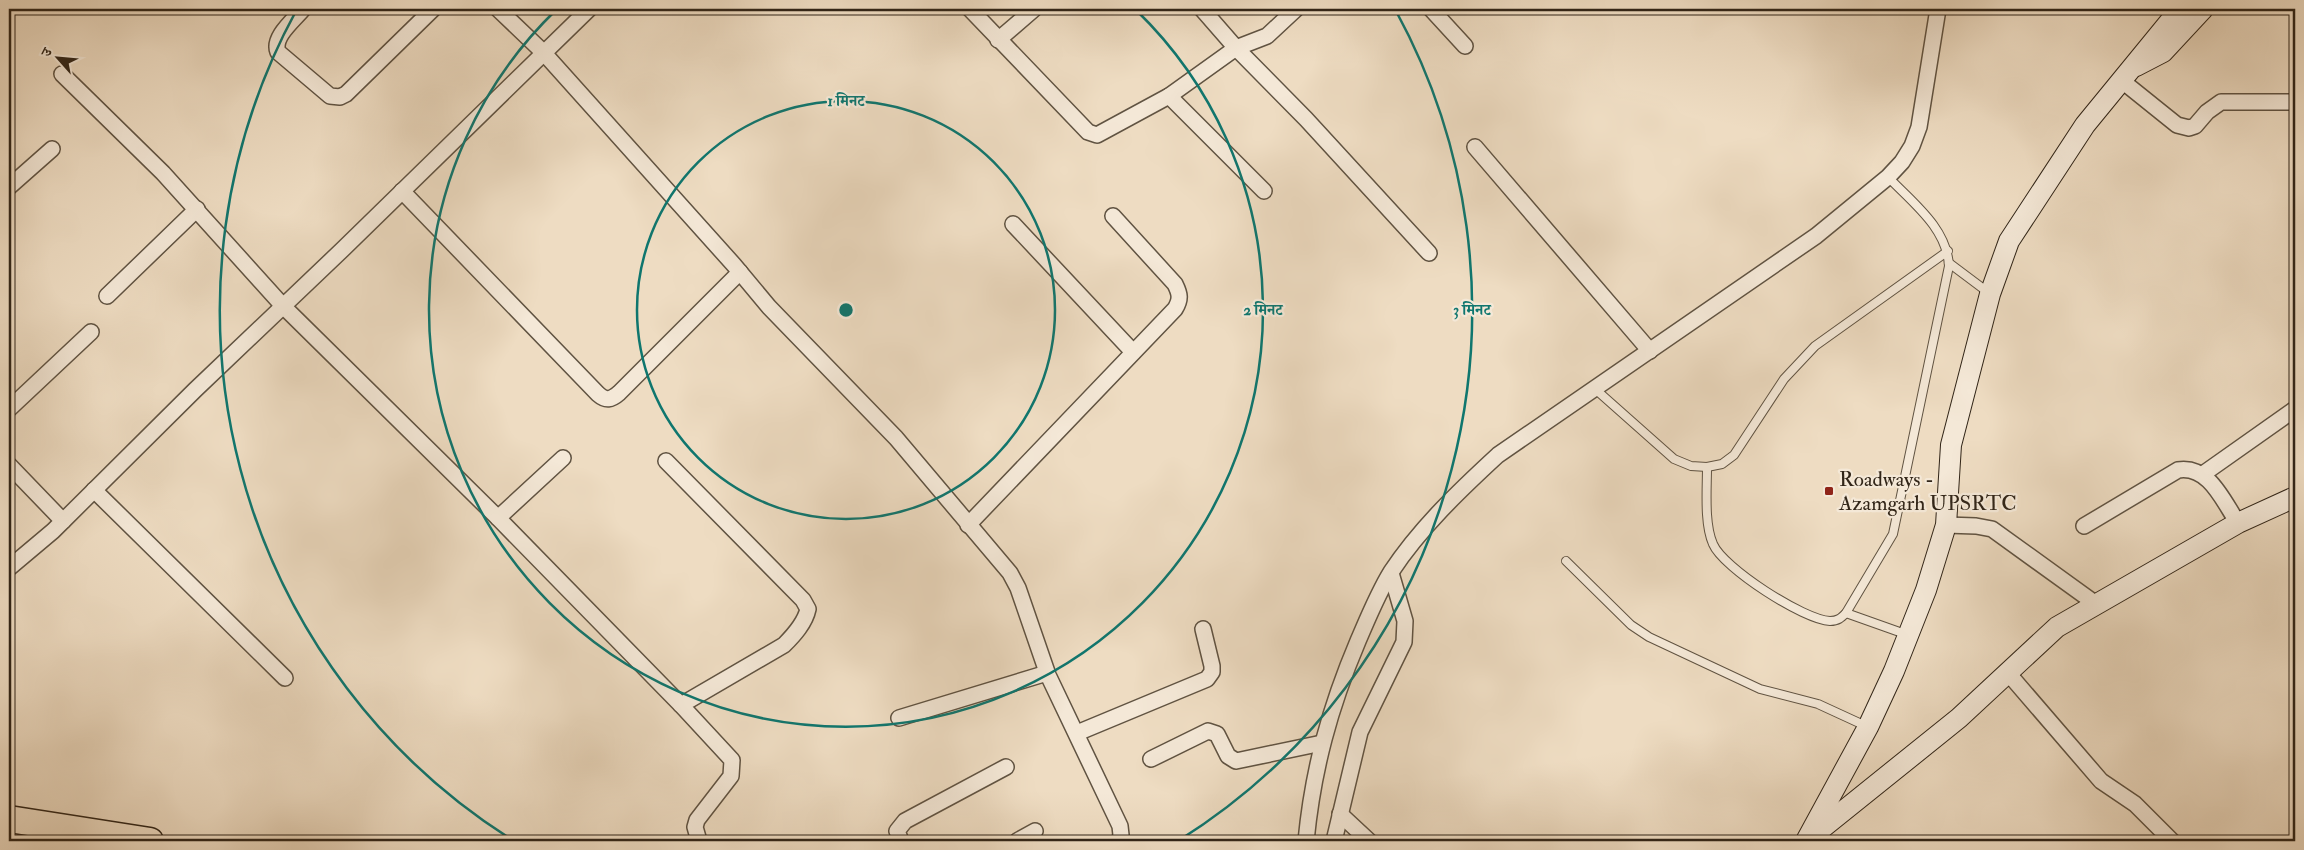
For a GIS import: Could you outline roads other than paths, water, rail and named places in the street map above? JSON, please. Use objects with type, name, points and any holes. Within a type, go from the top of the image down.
[{"type":"highway","points":[[9,819],[150,841]]},
{"type":"street","points":[[304,9],[279,38],[276,47],[278,52],[330,96],[336,98],[346,94],[433,9]]},
{"type":"street","points":[[498,9],[543,52],[740,272],[769,307],[896,438],[968,525],[1001,561],[1018,588],[1047,673],[1120,826],[1120,841]]},
{"type":"street","points":[[9,568],[35,548],[195,390],[589,9]]},
{"type":"street","points":[[970,9],[1088,132],[1097,135],[1169,96],[1236,48],[1267,36],[1296,9]]},
{"type":"street","points":[[998,40],[1034,9]]},
{"type":"street","points":[[1202,9],[1236,48],[1306,119],[1430,252]]},
{"type":"street","points":[[1431,9],[1465,46]]},
{"type":"street","points":[[1306,841],[1310,794],[1322,743],[1341,680],[1391,573],[1455,495],[1498,455],[1816,236],[1888,177],[1902,162],[1912,146],[1919,127],[1938,9]]},
{"type":"street","points":[[1807,840],[1868,727],[1894,671],[1926,590],[1946,526],[1952,445],[1990,294],[2009,241],[2085,125],[2150,43],[2180,9]]},
{"type":"street","points":[[2128,73],[2163,52],[2203,9]]},
{"type":"street","points":[[2128,73],[2177,125],[2183,127],[2195,126],[2207,112],[2221,102],[2295,102]]},
{"type":"street","points":[[62,74],[163,173],[283,306],[591,610],[732,760],[731,776],[697,820],[695,827],[699,841]]},
{"type":"street","points":[[1169,96],[1264,191]]},
{"type":"street","points":[[1475,147],[1650,351]]},
{"type":"street","points":[[9,187],[52,149]]},
{"type":"street","points":[[402,191],[598,394],[608,399],[612,399],[619,393],[740,272]]},
{"type":"street","points":[[107,296],[197,209]]},
{"type":"street","points":[[968,525],[1175,309],[1180,294],[1175,284],[1113,216]]},
{"type":"street","points":[[1013,224],[1133,352]]},
{"type":"street","points":[[9,409],[91,332]]},
{"type":"street","points":[[2202,474],[2295,408]]},
{"type":"street","points":[[498,518],[563,458]]},
{"type":"street","points":[[666,461],[803,600],[808,609],[800,626],[784,645],[681,705]]},
{"type":"street","points":[[9,464],[63,521]]},
{"type":"street","points":[[2084,526],[2178,470],[2195,470],[2202,474],[2238,523]]},
{"type":"street","points":[[94,490],[285,678]]},
{"type":"street","points":[[1807,840],[1959,718],[2057,628],[2238,523],[2295,497]]},
{"type":"street","points":[[1946,526],[1976,526],[1992,529],[2096,604]]},
{"type":"street","points":[[1334,841],[1360,732],[1404,642],[1405,621],[1391,573]]},
{"type":"street","points":[[1076,733],[1207,678],[1212,672],[1212,666],[1204,629]]},
{"type":"street","points":[[899,718],[1047,673]]},
{"type":"street","points":[[2008,673],[2101,781],[2135,804],[2172,841]]},
{"type":"street","points":[[1151,759],[1208,731],[1217,734],[1228,756],[1236,761],[1322,743]]},
{"type":"street","points":[[901,841],[897,831],[905,821],[1006,767]]},
{"type":"street","points":[[1340,814],[1368,841]]},
{"type":"street","points":[[1017,841],[1035,830]]},
{"type":"lane","points":[[1707,467],[1710,533],[1713,544],[1725,560],[1762,590],[1811,616],[1828,621],[1839,620],[1846,613],[1893,534],[1949,263],[1948,251],[1941,235],[1888,177]]},
{"type":"lane","points":[[1594,388],[1674,459],[1690,466],[1707,467],[1722,464],[1734,455],[1784,379],[1815,346],[1948,251]]},
{"type":"lane","points":[[1949,263],[1990,294]]},
{"type":"lane","points":[[1566,561],[1631,626],[1649,638],[1760,689],[1818,704],[1868,727]]},
{"type":"lane","points":[[1846,613],[1908,635]]},
{"type":"place","name":"Roadways - Azamgarh UPSRTC","points":[[1829,491]]}]
